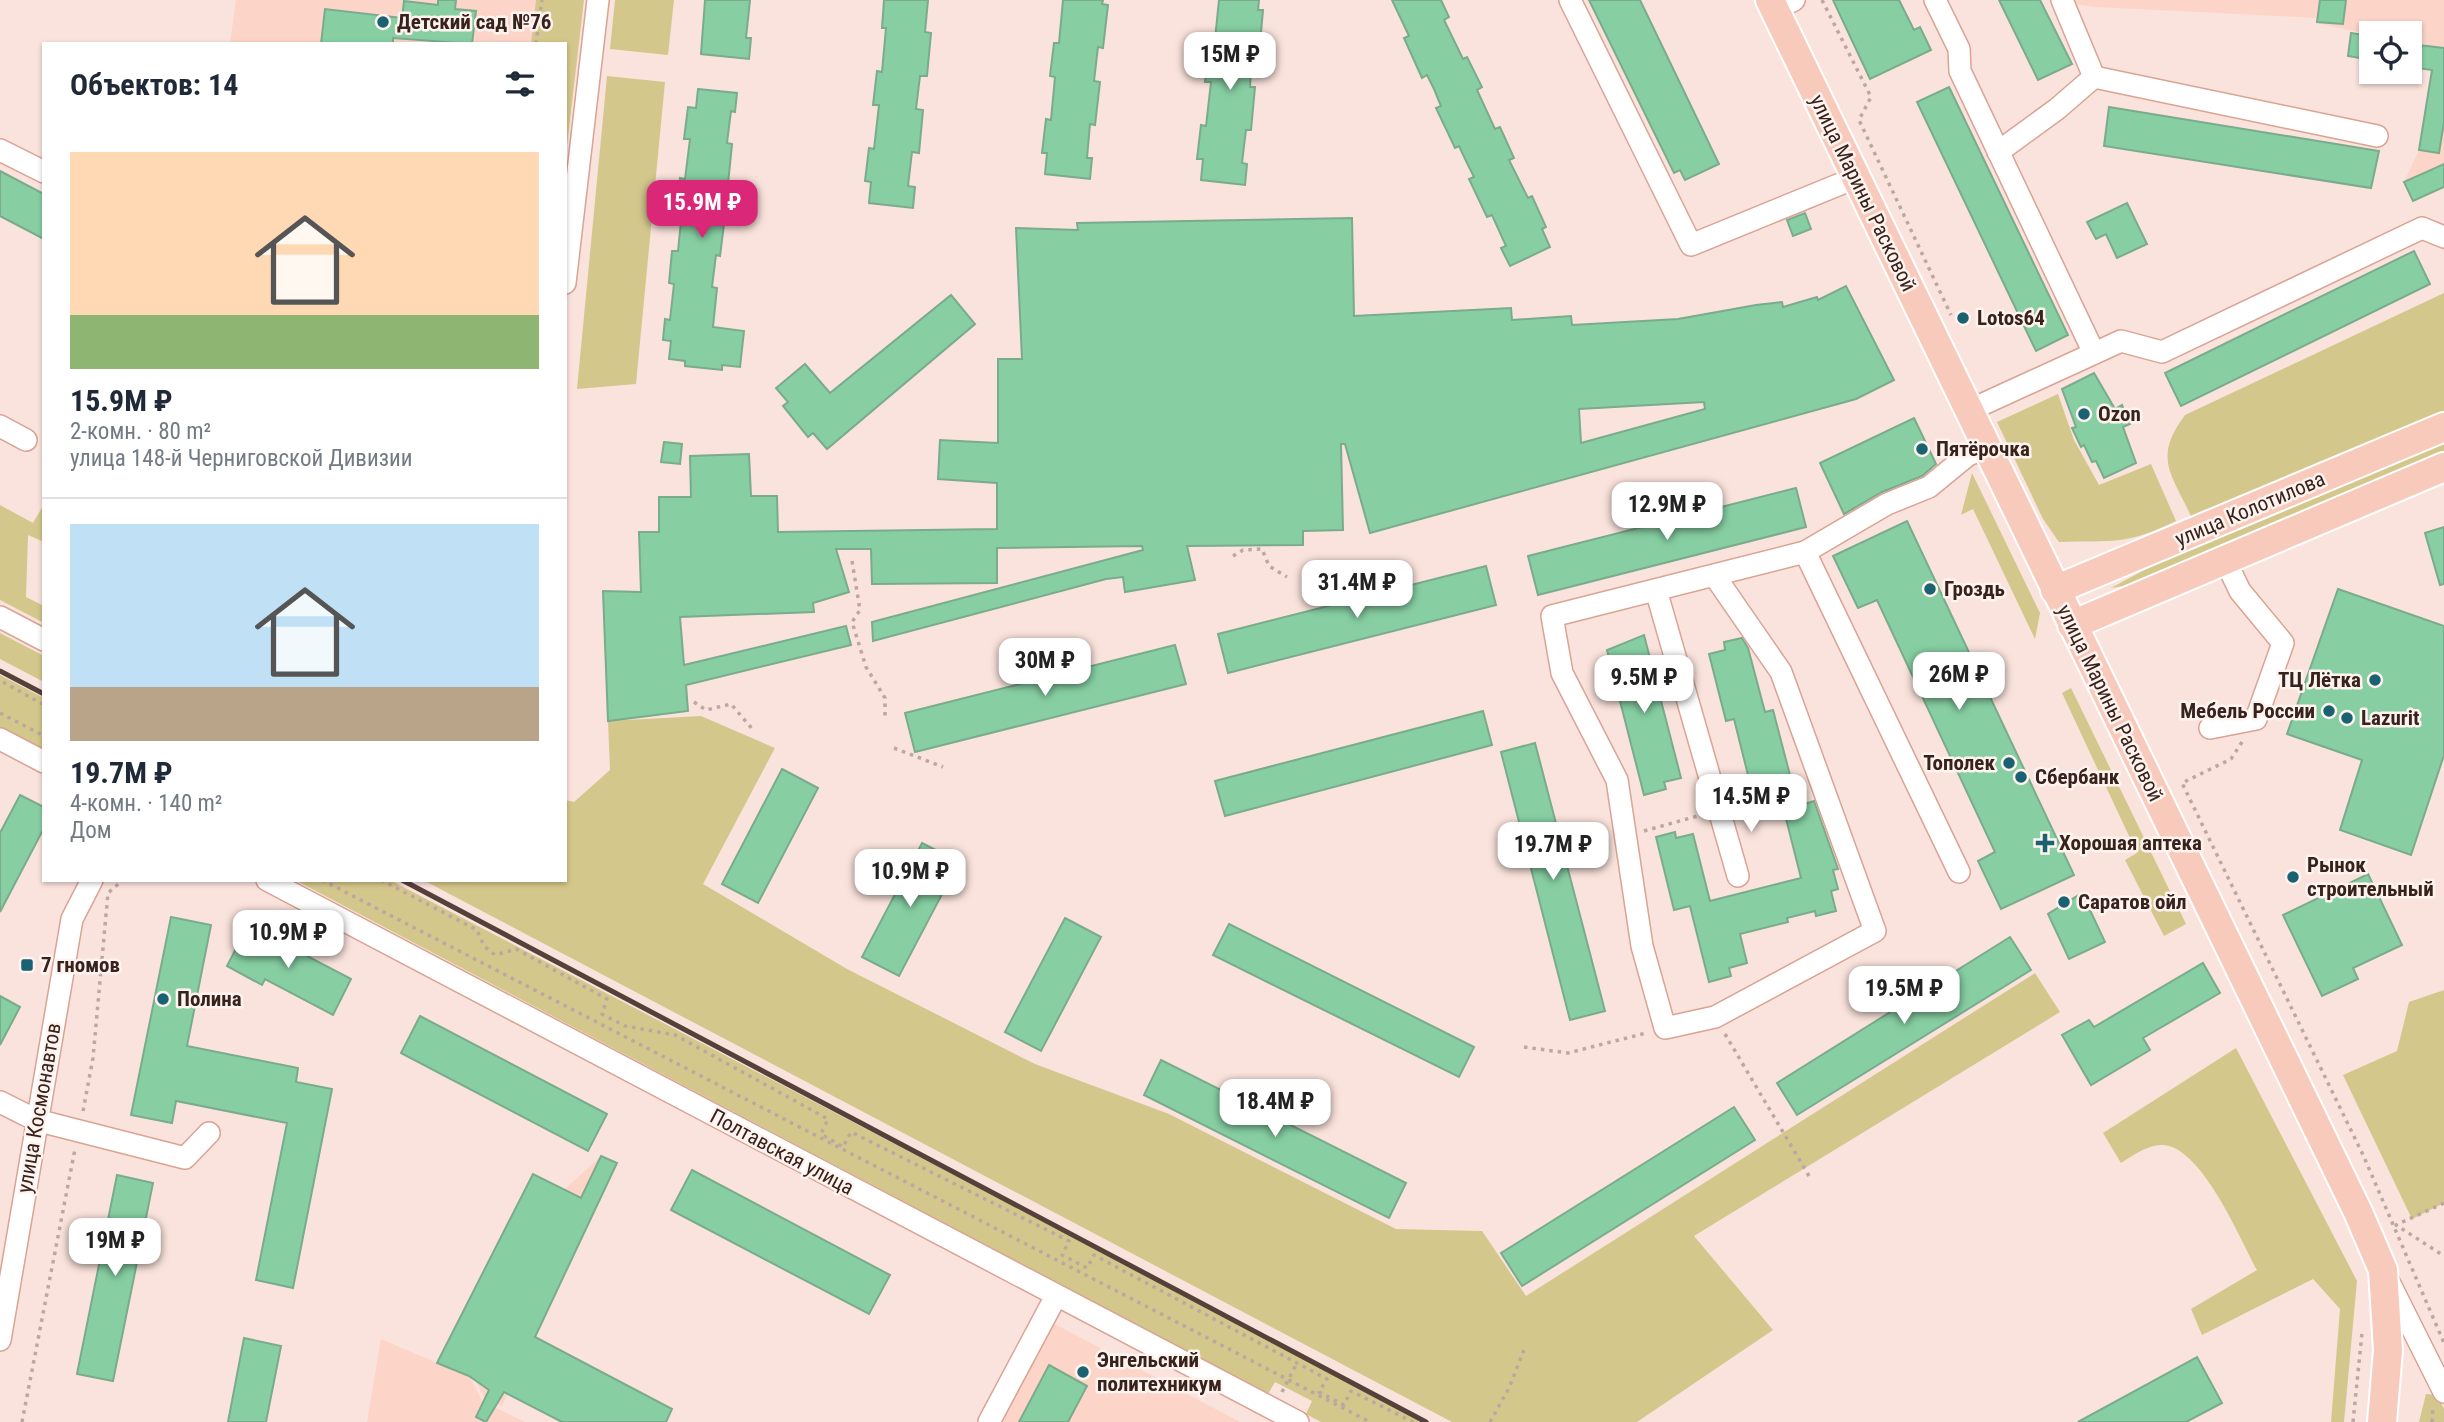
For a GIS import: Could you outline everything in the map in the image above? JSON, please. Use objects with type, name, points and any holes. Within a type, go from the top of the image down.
[{"type":"main road","name":"улица Марины Расковой","points":[[1779,3],[1855,178],[2358,1212],[2383,1270],[2388,1350],[2382,1422]]},
{"type":"main road","name":"улица Колотилова","points":[[2055,590],[2444,427]]},
{"type":"main road","name":"улица Колотилова","points":[[2072,625],[2444,467]]},
{"type":"street","points":[[567,265],[598,0]]},
{"type":"street","points":[[1570,0],[1691,245],[1855,178]]},
{"type":"street","points":[[1936,0],[1959,49],[1960,71],[2094,354]]},
{"type":"street","points":[[2062,0],[2094,77]]},
{"type":"street","points":[[1998,152],[2057,109],[2094,77]]},
{"type":"street","points":[[2094,77],[2377,135]]},
{"type":"street","points":[[0,150],[42,171]]},
{"type":"street","points":[[1968,411],[2121,341],[2162,352],[2422,228],[2444,237]]},
{"type":"street","points":[[0,426],[26,440]]},
{"type":"street","points":[[1714,575],[1781,672],[1875,931],[1715,1017],[1665,1028],[1642,946],[1617,780],[1562,673],[1552,616],[1656,590],[1714,575],[1805,552],[1887,504],[1929,487],[1968,455],[1986,448]]},
{"type":"street","points":[[1805,552],[1959,872]]},
{"type":"street","points":[[2210,728],[2256,719],[2283,643],[2240,591],[2225,560]]},
{"type":"street","points":[[1656,590],[1738,876]]},
{"type":"street","points":[[0,617],[42,639]]},
{"type":"street","points":[[0,739],[42,761]]},
{"type":"street","name":"улица Космонавтов","points":[[0,1340],[72,919],[91,882]]},
{"type":"street","name":"Полтавская улица","points":[[271,882],[1298,1422]]},
{"type":"street","points":[[0,1102],[36,1119],[186,1158],[209,1133]]},
{"type":"street","points":[[2383,1270],[2444,1392]]},
{"type":"street","points":[[989,1422],[1056,1296]]},
{"type":"path","points":[[536,42],[542,0]]},
{"type":"path","points":[[1822,0],[1871,97],[1859,120],[1954,320]]},
{"type":"path","points":[[1233,556],[1243,550],[1262,549],[1269,566],[1287,577]]},
{"type":"path","points":[[852,561],[860,610],[852,622],[866,667],[884,698],[885,718]]},
{"type":"path","points":[[3,682],[42,704]]},
{"type":"path","points":[[694,702],[706,709],[731,704],[754,731]]},
{"type":"path","points":[[0,713],[42,735]]},
{"type":"path","points":[[2256,719],[2231,759],[2182,783],[2396,1225],[2444,1343]]},
{"type":"path","points":[[894,748],[943,767]]},
{"type":"path","points":[[326,882],[1370,1422]]},
{"type":"path","points":[[385,882],[477,930],[484,946],[495,956],[516,949],[607,999],[602,1014],[625,1026],[675,1035],[828,1119],[821,1134],[843,1147],[851,1132],[1069,1241],[1062,1255],[1087,1268],[1094,1255],[1326,1379],[1319,1392],[1344,1405],[1351,1391],[1413,1422]]},
{"type":"path","points":[[1715,1017],[1809,1176]]},
{"type":"path","points":[[1524,1047],[1568,1053],[1665,1028]]},
{"type":"path","points":[[2396,1225],[2444,1203]]},
{"type":"path","points":[[2396,1225],[2444,1256]]},
{"type":"path","points":[[2353,1422],[2362,1326]]},
{"type":"path","points":[[1490,1422],[1509,1388],[1524,1350]]},
{"type":"path","points":[[1288,1380],[1297,1363]]},
{"type":"shaded area","name":"Детский сад №76","points":[[236,0],[536,0],[531,42],[230,42]]},
{"type":"shaded area","points":[[536,0],[584,0],[567,146],[567,42],[531,42]]},
{"type":"shaded area","points":[[615,0],[674,0],[668,55],[610,49]]},
{"type":"shaded area","points":[[2066,0],[2444,0],[2444,48],[2422,44],[2422,21],[2359,21],[2359,32],[2317,23],[2317,18],[2097,7],[2066,3]]},
{"type":"shaded area","points":[[607,76],[665,82],[636,384],[577,389]]},
{"type":"shaded area","points":[[2429,90],[2444,92],[2444,187],[2413,201],[2404,182],[2419,150]]},
{"type":"shaded area","points":[[2444,293],[2444,411],[2191,516],[2172,476],[2168,455],[2175,430],[2185,415]]},
{"type":"shaded area","points":[[2058,394],[2074,440],[2099,485],[2151,464],[2176,521],[2131,538],[2059,542],[2043,519],[1997,422]]},
{"type":"shaded area","points":[[2444,444],[2444,457],[2148,582],[2111,588],[2146,569]]},
{"type":"shaded area","points":[[1972,473],[2040,613],[2035,639],[1973,509],[1961,515]]},
{"type":"shaded area","points":[[0,505],[33,523],[42,507],[42,541],[28,535],[26,597],[42,605],[42,622],[0,600]]},
{"type":"shaded area","points":[[0,633],[42,655],[42,681],[0,659]]},
{"type":"shaded area","points":[[0,675],[42,697],[42,752],[0,730]]},
{"type":"shaded area","points":[[2071,688],[2186,924],[2164,936],[2125,860],[2137,853],[2062,693]]},
{"type":"shaded area","points":[[701,716],[775,748],[703,884],[847,969],[1035,1064],[1169,1114],[1396,1229],[1482,1231],[1526,1296],[2035,973],[2060,1012],[1694,1236],[1773,1330],[1637,1422],[1452,1422],[427,882],[567,882],[567,800],[574,802],[610,770],[608,721]]},
{"type":"shaded area","points":[[299,882],[394,882],[1426,1422],[1321,1422],[1306,1414],[1312,1401],[1275,1382],[1268,1394]]},
{"type":"shaded area","points":[[2444,990],[2444,1203],[2412,1219],[2343,1075],[2397,1051],[2409,1002]]},
{"type":"shaded area","points":[[2236,1048],[2357,1281],[2344,1422],[2331,1422],[2340,1309],[2313,1279],[2202,1335],[2191,1309],[2257,1270],[2217,1195],[2190,1159],[2175,1148],[2160,1145],[2144,1149],[2121,1163],[2103,1133]]},
{"type":"shaded area","points":[[601,1156],[617,1163],[502,1406],[485,1398],[475,1380],[471,1379],[482,1401],[525,1422],[367,1422],[381,1339],[437,1363],[533,1174],[564,1190]]},
{"type":"shaded area","name":"Энгельский политехникум","points":[[1049,1321],[1240,1422],[994,1422]]},
{"type":"shaded area","points":[[2426,1394],[2437,1395],[2444,1409],[2444,1422],[2419,1422]]},
{"type":"building","points":[[438,0],[456,0],[455,9],[476,11],[472,42],[393,38],[393,42],[321,42],[325,9],[402,18],[404,1],[438,5]]},
{"type":"building","points":[[705,0],[750,0],[746,38],[751,38],[749,59],[701,54]]},
{"type":"building","points":[[884,0],[928,0],[925,32],[931,33],[927,76],[920,76],[916,109],[923,110],[919,153],[912,152],[908,186],[915,187],[913,208],[869,203],[871,182],[865,181],[869,148],[874,149],[879,105],[873,105],[877,71],[882,72],[886,28],[882,28]]},
{"type":"building","points":[[1063,0],[1103,0],[1102,4],[1108,5],[1103,48],[1098,47],[1094,81],[1100,82],[1095,125],[1090,124],[1087,158],[1092,158],[1090,179],[1045,174],[1047,153],[1042,153],[1046,119],[1051,120],[1055,77],[1050,76],[1054,43],[1059,43]]},
{"type":"building","points":[[1219,0],[1259,0],[1258,10],[1263,10],[1259,54],[1253,53],[1251,71],[1250,87],[1255,87],[1251,130],[1246,130],[1242,163],[1247,164],[1245,185],[1201,180],[1203,159],[1197,159],[1201,125],[1206,126],[1211,82],[1205,82],[1209,49],[1214,49]]},
{"type":"building","points":[[1392,0],[1441,0],[1449,17],[1444,20],[1463,59],[1467,57],[1482,87],[1477,90],[1495,129],[1500,127],[1514,158],[1509,160],[1528,198],[1532,196],[1546,227],[1542,229],[1550,247],[1510,266],[1501,248],[1506,246],[1492,215],[1487,217],[1469,179],[1474,177],[1459,146],[1455,148],[1436,108],[1441,106],[1427,75],[1422,78],[1404,38],[1409,36]]},
{"type":"building","points":[[1589,0],[1640,0],[1719,164],[1685,180],[1680,170],[1674,173]]},
{"type":"building","points":[[1833,0],[1899,0],[1914,30],[1920,27],[1931,50],[1870,79]]},
{"type":"building","points":[[1999,0],[2040,0],[2072,64],[2038,80]]},
{"type":"building","points":[[2320,0],[2346,0],[2343,24],[2317,22]]},
{"type":"building","points":[[2351,33],[2359,34],[2359,58],[2348,56]]},
{"type":"building","points":[[2422,45],[2444,48],[2444,122],[2439,153],[2419,150],[2432,70],[2422,69]]},
{"type":"building","points":[[1949,87],[2068,335],[2036,351],[1917,102]]},
{"type":"building","points":[[698,89],[737,93],[735,112],[731,111],[727,143],[732,144],[728,184],[723,183],[719,215],[725,216],[720,256],[716,255],[712,287],[717,288],[713,327],[744,331],[740,367],[722,365],[722,370],[685,366],[685,361],[669,359],[671,341],[663,340],[665,319],[670,320],[674,284],[669,283],[672,251],[678,251],[682,211],[677,210],[680,178],[685,179],[690,139],[684,139],[688,107],[696,108]]},
{"type":"building","points":[[2109,107],[2379,151],[2371,188],[2104,146]]},
{"type":"building","points":[[2444,164],[2444,187],[2413,201],[2404,182]]},
{"type":"building","points":[[0,171],[42,193],[42,238],[0,216]]},
{"type":"building","points":[[2127,203],[2147,244],[2117,258],[2106,234],[2096,239],[2087,222]]},
{"type":"building","points":[[1805,213],[1811,229],[1793,236],[1787,220]]},
{"type":"building","points":[[1352,218],[1354,316],[1511,308],[1512,320],[1571,316],[1572,325],[1678,319],[1782,302],[1783,307],[1817,297],[1818,300],[1846,286],[1894,380],[1856,399],[1370,533],[1345,444],[1341,444],[1343,530],[1303,531],[1303,545],[1187,546],[1195,580],[1125,592],[1123,577],[1106,579],[873,641],[872,622],[1143,550],[1142,546],[997,548],[997,583],[872,584],[871,549],[836,549],[849,592],[813,603],[814,612],[680,617],[684,665],[846,626],[851,645],[686,685],[688,711],[608,721],[603,591],[641,592],[639,532],[659,532],[659,497],[691,497],[690,456],[749,454],[751,496],[777,496],[778,532],[997,529],[997,483],[938,479],[940,440],[998,443],[998,359],[1022,359],[1016,228],[1078,230],[1077,223]],"holes":[[[1704,402],[1705,409],[1581,443],[1579,409]]]},
{"type":"building","points":[[2414,251],[2430,284],[2181,406],[2165,373]]},
{"type":"building","points":[[951,295],[975,324],[827,449],[813,433],[808,437],[783,406],[788,402],[776,388],[805,364],[830,393]]},
{"type":"building","points":[[2094,373],[2115,409],[2122,405],[2130,424],[2123,427],[2136,463],[2104,478],[2096,461],[2092,462],[2084,445],[2081,447],[2072,428],[2076,427],[2062,389]]},
{"type":"building","points":[[1914,418],[1936,464],[1922,476],[1882,492],[1844,514],[1820,463]]},
{"type":"building","points":[[664,442],[682,444],[680,464],[661,462]]},
{"type":"building","points":[[1796,488],[1806,527],[1538,595],[1528,556]]},
{"type":"building","points":[[1907,521],[2074,875],[2001,909],[1978,861],[1995,852],[1877,600],[1858,608],[1833,556]]},
{"type":"building","points":[[2444,527],[2444,584],[2440,585],[2425,533]]},
{"type":"building","points":[[1486,566],[1496,605],[1228,673],[1218,634]]},
{"type":"building","name":"ТЦ Лётка","points":[[2338,589],[2444,626],[2444,755],[2411,855],[2340,830],[2362,760],[2287,734]]},
{"type":"building","points":[[1644,635],[1681,778],[1664,782],[1666,789],[1644,795],[1607,650]]},
{"type":"building","points":[[1742,638],[1748,648],[1765,712],[1773,710],[1798,806],[1814,801],[1838,869],[1833,870],[1838,889],[1831,891],[1836,911],[1816,916],[1815,911],[1787,918],[1788,922],[1740,934],[1747,963],[1729,968],[1731,976],[1709,982],[1690,906],[1674,910],[1656,837],[1675,832],[1676,838],[1693,834],[1710,901],[1801,878],[1778,787],[1771,788],[1770,783],[1751,787],[1734,719],[1726,721],[1709,654],[1725,650],[1724,642]]},
{"type":"building","points":[[1175,645],[1186,684],[915,752],[905,713]]},
{"type":"building","points":[[1483,711],[1492,745],[1225,816],[1215,781]]},
{"type":"building","points":[[1535,743],[1605,1011],[1570,1020],[1501,752]]},
{"type":"building","points":[[782,769],[818,788],[758,903],[722,884]]},
{"type":"building","points":[[20,795],[42,806],[42,832],[0,912],[0,833]]},
{"type":"building","points":[[922,843],[959,862],[899,976],[862,957]]},
{"type":"building","points":[[2368,874],[2402,945],[2353,968],[2358,979],[2322,996],[2283,915]]},
{"type":"building","points":[[2082,893],[2105,942],[2069,959],[2048,914]]},
{"type":"building","points":[[171,917],[211,925],[187,1046],[298,1068],[296,1082],[332,1089],[293,1288],[256,1280],[287,1123],[176,1101],[172,1123],[131,1115]]},
{"type":"building","points":[[1065,918],[1101,937],[1041,1051],[1005,1032]]},
{"type":"building","points":[[1229,924],[1474,1047],[1459,1077],[1213,955]]},
{"type":"building","points":[[248,925],[351,979],[333,1015],[265,979],[262,985],[227,966]]},
{"type":"building","points":[[2010,937],[2031,970],[1797,1115],[1777,1083]]},
{"type":"building","points":[[2203,963],[2220,993],[2143,1038],[2150,1050],[2091,1085],[2062,1035],[2089,1020],[2094,1027]]},
{"type":"building","points":[[0,996],[20,1007],[0,1045]]},
{"type":"building","points":[[420,1016],[607,1114],[588,1151],[401,1053]]},
{"type":"building","points":[[1161,1060],[1406,1183],[1389,1218],[1144,1095]]},
{"type":"building","points":[[1734,1107],[1755,1140],[1522,1286],[1501,1253]]},
{"type":"building","points":[[601,1156],[617,1163],[535,1337],[672,1409],[666,1422],[562,1422],[504,1392],[486,1422],[476,1417],[489,1390],[469,1376],[437,1363],[533,1174],[581,1198]]},
{"type":"building","points":[[692,1170],[890,1275],[869,1314],[671,1210]]},
{"type":"building","points":[[117,1175],[153,1183],[113,1381],[77,1374]]},
{"type":"building","points":[[244,1338],[281,1346],[266,1422],[228,1422]]},
{"type":"building","points":[[2197,1357],[2222,1403],[2186,1422],[2078,1422]]},
{"type":"building","points":[[1049,1365],[1087,1386],[1068,1422],[1019,1422]]},
{"type":"railway","points":[[0,671],[42,693]]},
{"type":"railway","points":[[406,882],[1426,1422]]},
{"type":"place","name":"Детский сад №76","points":[[383,22]]},
{"type":"place","name":"Lotos64","points":[[1963,318]]},
{"type":"place","name":"Ozon","points":[[2084,414]]},
{"type":"place","name":"Пятёрочка","points":[[1922,449]]},
{"type":"place","name":"Гроздь","points":[[1930,589]]},
{"type":"place","name":"ТЦ Лётка","points":[[2375,680]]},
{"type":"place","name":"Мебель России","points":[[2329,711]]},
{"type":"place","name":"Lazurit","points":[[2347,718]]},
{"type":"place","name":"Тополек","points":[[2009,763]]},
{"type":"place","name":"Сбербанк","points":[[2021,777]]},
{"type":"place","name":"Хорошая аптека","points":[[2045,843]]},
{"type":"place","name":"Рынок строительный","points":[[2293,877]]},
{"type":"place","name":"Саратов ойл","points":[[2064,902]]},
{"type":"place","name":"7 гномов","points":[[27,965]]},
{"type":"place","name":"Полина","points":[[163,999]]},
{"type":"place","name":"Энгельский политехникум","points":[[1083,1372]]}]
